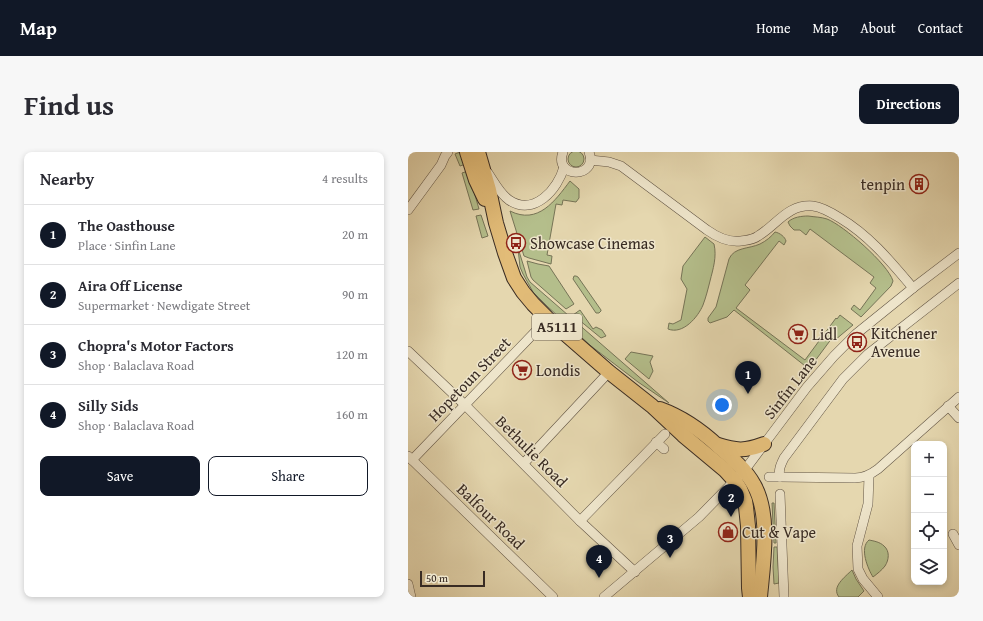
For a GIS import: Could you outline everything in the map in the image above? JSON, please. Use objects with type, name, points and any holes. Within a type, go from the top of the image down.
[{"type":"highway","name":"A5111","points":[[467,152],[476,180],[496,223]]},
{"type":"highway","name":"A5111","points":[[480,157],[496,223],[514,278],[522,292],[532,304],[609,372],[652,406],[683,435],[725,470],[740,476],[754,485],[761,504],[765,530],[760,597]]},
{"type":"highway","name":"A5111","points":[[652,406],[669,412],[689,424],[716,444],[740,476],[740,489],[745,501],[748,526],[750,597]]},
{"type":"highway","points":[[716,444],[738,450],[752,449],[764,444]]},
{"type":"street","points":[[408,210],[448,152]]},
{"type":"street","points":[[440,165],[454,152]]},
{"type":"street","points":[[563,152],[561,160],[564,167],[568,171],[574,173],[580,173],[587,168],[590,156],[621,166],[706,230],[715,236],[726,240],[738,241],[753,239],[793,209],[804,206],[813,206],[826,210],[851,225],[871,241],[913,288]]},
{"type":"street","points":[[480,157],[499,189],[508,200],[521,205],[534,204],[539,201],[551,190],[562,174],[564,167]]},
{"type":"street","name":"Sinfin Lane","points":[[604,597],[699,517],[740,476],[807,387],[834,356],[856,334],[959,253]]},
{"type":"street","points":[[780,477],[780,468],[784,458],[843,378],[868,354],[959,283]]},
{"type":"street","name":"Hopetoun Street","points":[[410,458],[465,405],[547,318]]},
{"type":"street","name":"Bethulie Road","points":[[408,351],[524,463],[580,521],[635,572]]},
{"type":"street","points":[[524,463],[609,372]]},
{"type":"street","points":[[769,477],[862,478],[869,476],[959,397]]},
{"type":"street","points":[[948,406],[959,418]]},
{"type":"street","points":[[580,521],[665,434]]},
{"type":"street","points":[[656,442],[664,449]]},
{"type":"street","name":"Balfour Road","points":[[410,458],[553,597]]},
{"type":"street","points":[[869,476],[868,504],[857,546],[858,569],[878,597]]},
{"type":"street","points":[[780,494],[784,597]]},
{"type":"street","points":[[953,534],[959,545]]},
{"type":"street","points":[[408,584],[411,597]]},
{"type":"green space","points":[[576,151],[583,156],[584,159],[579,166],[576,167],[569,162],[568,159],[573,152]]},
{"type":"green space","points":[[460,152],[466,164],[460,166],[455,154]]},
{"type":"green space","points":[[468,171],[479,209],[473,210],[462,173]]},
{"type":"green space","points":[[570,181],[579,189],[579,198],[576,202],[563,200],[562,205],[556,204],[547,255],[552,256],[551,264],[524,256],[510,211],[520,215],[529,215],[545,209],[552,203]]},
{"type":"green space","points":[[481,215],[488,236],[482,238],[476,216]]},
{"type":"green space","points":[[808,216],[827,219],[854,237],[883,265],[893,281],[891,286],[861,317],[851,309],[854,305],[860,310],[876,288],[870,283],[874,277],[810,229],[806,235],[800,230],[794,230],[788,222],[795,218]]},
{"type":"green space","points":[[775,232],[785,238],[786,241],[784,245],[779,241],[745,285],[750,290],[736,308],[805,360],[836,318],[837,319],[840,315],[853,325],[835,340],[832,338],[809,369],[734,310],[727,317],[710,323],[708,321],[708,318],[716,307],[731,255],[738,250],[760,244]]},
{"type":"green space","points":[[705,237],[714,244],[715,254],[707,293],[701,310],[689,324],[684,327],[674,330],[668,329],[669,323],[673,324],[681,320],[687,289],[681,279],[683,266]]},
{"type":"green space","points":[[518,248],[530,282],[669,403],[638,382],[591,346],[533,292],[520,267]]},
{"type":"green space","points":[[527,261],[549,266],[574,304],[566,309],[533,280]]},
{"type":"green space","points":[[574,276],[578,277],[601,310],[599,313],[596,313],[573,279]]},
{"type":"green space","points":[[580,310],[593,329],[596,327],[602,330],[606,336],[601,338],[573,315]]},
{"type":"green space","points":[[631,352],[653,356],[650,362],[653,371],[649,379],[625,359]]},
{"type":"green space","points":[[772,503],[774,503],[776,543],[774,543]]},
{"type":"green space","points":[[869,540],[882,545],[886,548],[888,553],[885,566],[873,577],[865,558],[865,548]]},
{"type":"green space","points":[[774,547],[777,547],[779,583],[774,584],[773,567]]},
{"type":"green space","points":[[852,570],[864,591],[858,597],[839,597],[837,593],[838,586]]},
{"type":"place","name":"tenpin","points":[[919,184]]},
{"type":"place","name":"Showcase Cinemas","points":[[516,243]]},
{"type":"place","name":"Lidl","points":[[798,334]]},
{"type":"place","name":"Kitchener Avenue","points":[[857,342]]},
{"type":"place","name":"Londis","points":[[522,370]]},
{"type":"place","name":"The Oasthouse","points":[[748,394]]},
{"type":"place","name":"Aira Off License","points":[[731,517]]},
{"type":"place","name":"Cut & Vape","points":[[728,532]]},
{"type":"place","name":"Chopra's Motor Factors","points":[[670,558]]},
{"type":"place","name":"Silly Sids","points":[[599,578]]}]
